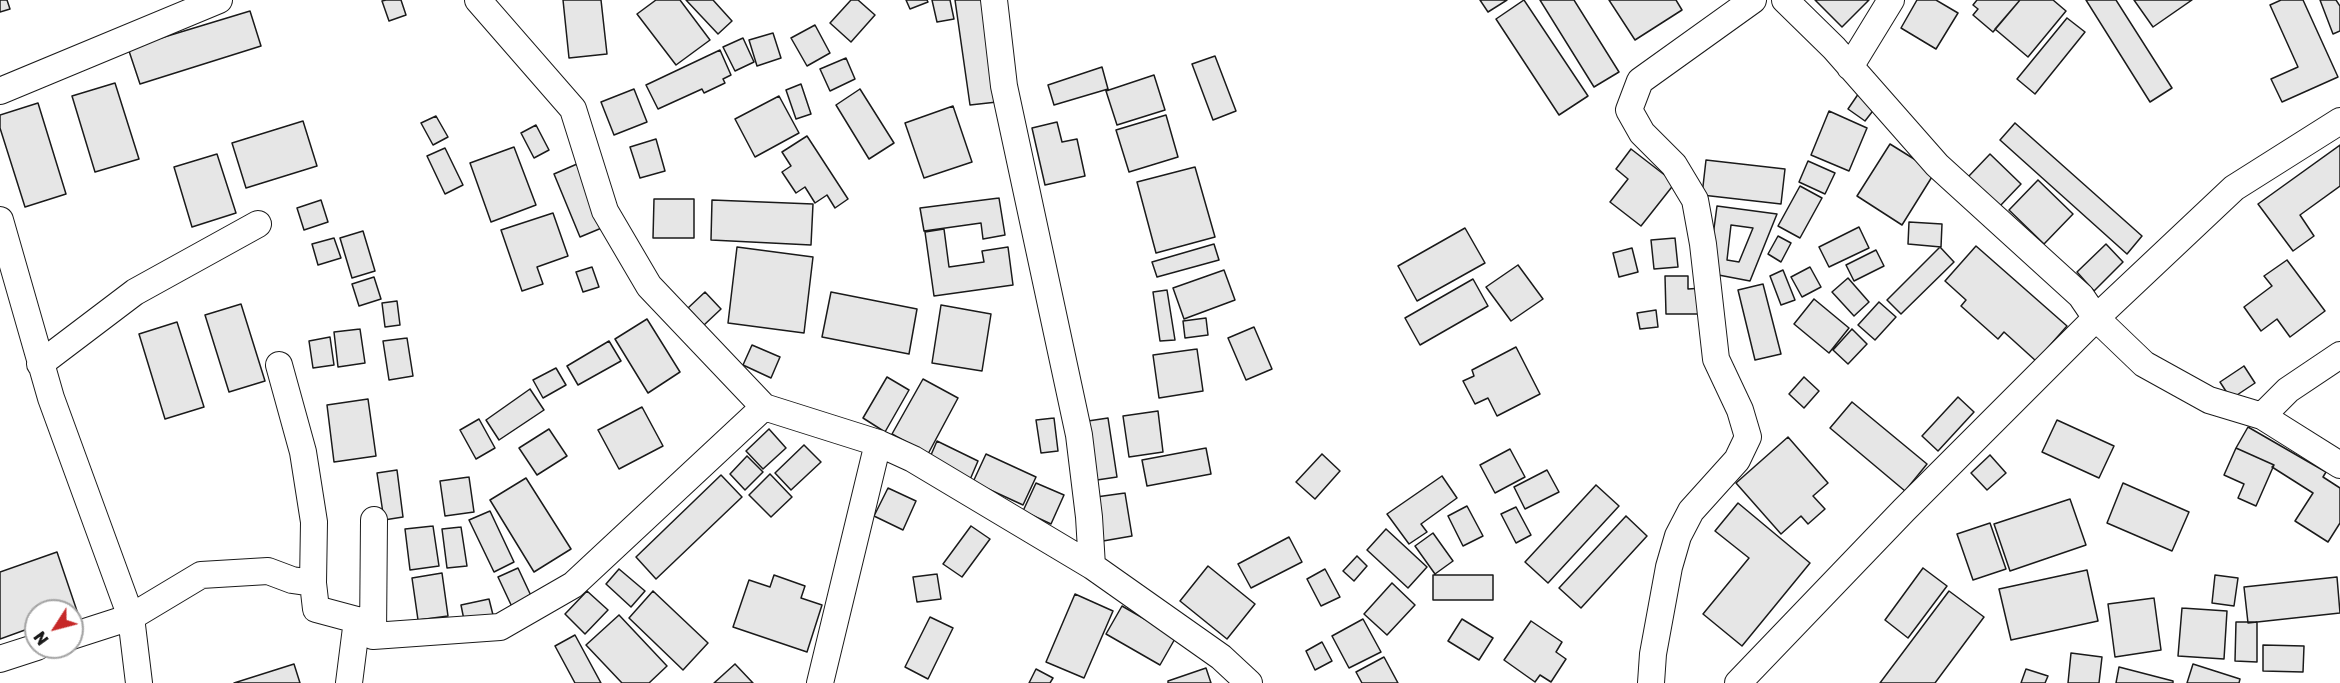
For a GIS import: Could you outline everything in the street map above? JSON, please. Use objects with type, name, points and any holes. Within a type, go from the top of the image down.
[{"type":"street","points":[[0,91],[219,0]]},
{"type":"street","points":[[478,0],[573,109],[605,211],[649,286],[764,407],[878,442],[913,459],[1092,566],[1221,657],[1249,683]]},
{"type":"street","points":[[994,0],[1004,86],[1079,435],[1089,517],[1092,566]]},
{"type":"street","points":[[1651,683],[1653,654],[1678,536],[1691,511],[1737,460],[1748,436],[1740,410],[1716,359],[1703,244],[1695,200],[1674,165],[1642,133],[1629,110],[1640,81],[1753,0]]},
{"type":"street","points":[[1785,0],[1851,67],[1937,165],[2081,296],[2096,318],[2144,364],[2209,400],[2262,416],[2340,465]]},
{"type":"street","points":[[1851,67],[1891,0]]},
{"type":"street","points":[[1738,683],[1904,510],[2096,318],[2234,188],[2340,121]]},
{"type":"street","points":[[0,219],[40,364],[131,617],[139,683]]},
{"type":"street","points":[[40,364],[135,292],[258,224]]},
{"type":"street","points":[[2262,416],[2288,390],[2340,355]]},
{"type":"street","points":[[279,365],[303,452],[314,522],[313,583],[316,609],[365,628],[500,627],[573,585],[764,407]]},
{"type":"street","points":[[820,683],[878,442]]},
{"type":"street","points":[[349,683],[365,628],[374,520]]},
{"type":"street","points":[[84,632],[131,617],[201,575],[268,571],[292,580],[313,583]]},
{"type":"street","points":[[0,659],[24,651]]},
{"type":"building","points":[[0,0],[7,0],[10,9],[0,12]]},
{"type":"building","points":[[401,0],[406,15],[389,21],[382,1]]},
{"type":"building","points":[[563,0],[601,0],[607,54],[569,58]]},
{"type":"building","points":[[656,0],[680,0],[710,40],[676,65],[637,14]]},
{"type":"building","points":[[686,0],[713,0],[732,21],[718,34]]},
{"type":"building","points":[[851,0],[858,0],[875,15],[851,42],[830,23]]},
{"type":"building","points":[[906,0],[927,0],[928,2],[910,9]]},
{"type":"building","points":[[932,0],[950,0],[954,19],[937,22]]},
{"type":"building","points":[[955,0],[983,0],[997,102],[970,105]]},
{"type":"building","points":[[1480,0],[1507,0],[1488,12]]},
{"type":"building","points":[[1524,0],[1588,96],[1559,115],[1496,19]]},
{"type":"building","points":[[1540,0],[1574,0],[1619,72],[1594,87]]},
{"type":"building","points":[[1609,0],[1676,0],[1682,10],[1635,40]]},
{"type":"building","points":[[1815,0],[1869,0],[1842,27]]},
{"type":"building","points":[[1917,0],[1936,0],[1958,13],[1936,49],[1901,28]]},
{"type":"building","points":[[1977,0],[2020,0],[1993,32],[1973,15],[1978,9],[1973,5]]},
{"type":"building","points":[[2020,0],[2053,0],[2066,11],[2028,57],[1995,29]]},
{"type":"building","points":[[2086,0],[2116,0],[2172,88],[2150,102]]},
{"type":"building","points":[[2134,0],[2192,0],[2153,27]]},
{"type":"building","points":[[2281,0],[2303,0],[2338,77],[2282,102],[2271,79],[2298,67],[2270,5]]},
{"type":"building","points":[[2320,0],[2336,0],[2340,6],[2340,31],[2333,34]]},
{"type":"building","points":[[250,11],[261,46],[140,84],[128,48]]},
{"type":"building","points":[[2067,18],[2085,32],[2035,94],[2017,79]]},
{"type":"building","points":[[815,25],[830,53],[807,66],[791,38]]},
{"type":"building","points":[[773,33],[781,58],[757,66],[749,40]]},
{"type":"building","points":[[743,38],[754,62],[735,71],[723,47]]},
{"type":"building","points":[[720,50],[731,75],[723,79],[725,83],[704,93],[702,89],[658,109],[646,85]]},
{"type":"building","points":[[1215,56],[1236,111],[1213,120],[1192,64]]},
{"type":"building","points":[[846,58],[855,79],[830,91],[820,69]]},
{"type":"building","points":[[1102,67],[1108,89],[1054,105],[1048,85]]},
{"type":"building","points":[[1154,75],[1165,110],[1117,125],[1106,91]]},
{"type":"building","points":[[115,83],[139,159],[95,172],[72,96]]},
{"type":"building","points":[[801,84],[811,114],[796,119],[786,90]]},
{"type":"building","points":[[634,89],[647,122],[614,135],[601,102]]},
{"type":"building","points":[[860,89],[894,143],[869,159],[836,105]]},
{"type":"building","points":[[1861,90],[1879,103],[1865,121],[1848,109]]},
{"type":"building","points":[[779,96],[799,133],[755,157],[735,119]]},
{"type":"building","points":[[38,103],[66,194],[25,207],[0,128],[0,115]]},
{"type":"building","points":[[953,106],[972,162],[924,178],[905,123]]},
{"type":"building","points":[[1829,111],[1867,128],[1849,171],[1811,155]]},
{"type":"building","points":[[1166,115],[1178,157],[1129,172],[1116,130]]},
{"type":"building","points":[[436,116],[448,137],[433,145],[421,123]]},
{"type":"building","points":[[303,121],[317,166],[246,188],[232,143]]},
{"type":"building","points":[[1057,122],[1062,142],[1077,139],[1085,176],[1045,185],[1032,128]]},
{"type":"building","points":[[2015,123],[2142,236],[2127,254],[2000,140]]},
{"type":"building","points":[[536,125],[549,150],[534,158],[521,133]]},
{"type":"building","points":[[807,136],[848,199],[835,208],[827,195],[815,203],[805,187],[796,193],[782,172],[791,166],[782,152]]},
{"type":"building","points":[[656,139],[665,171],[640,178],[630,147]]},
{"type":"building","points":[[1890,144],[1935,172],[1902,225],[1857,196]]},
{"type":"building","points":[[2340,145],[2340,186],[2300,215],[2314,236],[2293,251],[2258,204]]},
{"type":"building","points":[[514,147],[536,205],[491,222],[470,163]]},
{"type":"building","points":[[445,148],[463,185],[445,194],[427,156]]},
{"type":"building","points":[[1631,149],[1675,183],[1641,226],[1610,202],[1628,179],[1616,169]]},
{"type":"building","points":[[217,154],[236,213],[192,227],[174,167]]},
{"type":"building","points":[[1990,154],[2021,184],[1999,207],[1968,177]]},
{"type":"building","points":[[1706,160],[1785,169],[1781,204],[1702,195]]},
{"type":"building","points":[[1808,161],[1835,173],[1825,194],[1799,182]]},
{"type":"building","points":[[577,164],[604,227],[580,237],[554,174]]},
{"type":"building","points":[[1195,167],[1215,237],[1156,253],[1137,182]]},
{"type":"building","points":[[2038,180],[2073,214],[2044,244],[2009,210]]},
{"type":"building","points":[[1800,186],[1822,198],[1800,238],[1778,226]]},
{"type":"building","points":[[999,198],[1005,235],[983,239],[981,223],[924,231],[920,208]]},
{"type":"building","points":[[654,199],[694,199],[694,238],[653,238]]},
{"type":"building","points":[[321,200],[328,222],[304,230],[297,208]]},
{"type":"building","points":[[712,200],[813,204],[811,245],[711,240]]},
{"type":"building","points":[[1717,206],[1777,214],[1750,281],[1708,273]],"holes":[[[1731,225],[1753,228],[1739,262],[1727,260]]]},
{"type":"building","points":[[553,213],[568,256],[537,267],[543,284],[522,291],[501,230]]},
{"type":"building","points":[[1909,222],[1942,224],[1941,247],[1908,244]]},
{"type":"building","points":[[1859,227],[1869,248],[1829,267],[1819,247]]},
{"type":"building","points":[[1465,228],[1485,263],[1417,301],[1398,266]]},
{"type":"building","points":[[944,229],[949,267],[984,262],[982,251],[1008,247],[1013,285],[934,296],[925,232]]},
{"type":"building","points":[[363,231],[375,271],[352,278],[340,238]]},
{"type":"building","points":[[1778,236],[1791,243],[1781,262],[1768,254]]},
{"type":"building","points":[[334,238],[341,258],[318,265],[312,244]]},
{"type":"building","points":[[1675,238],[1678,267],[1654,269],[1651,240]]},
{"type":"building","points":[[1214,244],[1219,260],[1157,277],[1152,262]]},
{"type":"building","points":[[2106,244],[2123,262],[2094,291],[2077,272]]},
{"type":"building","points":[[1976,246],[2067,326],[2036,361],[2004,332],[1998,339],[1961,306],[1966,300],[1945,281]]},
{"type":"building","points":[[737,247],[813,257],[804,333],[728,323]]},
{"type":"building","points":[[1940,247],[1954,262],[1901,314],[1887,300]]},
{"type":"building","points":[[1632,248],[1638,272],[1619,277],[1613,253]]},
{"type":"building","points":[[1876,250],[1884,266],[1854,281],[1846,265]]},
{"type":"building","points":[[2287,260],[2325,311],[2290,337],[2277,319],[2261,331],[2244,307],[2272,286],[2264,276]]},
{"type":"building","points":[[1518,265],[1543,299],[1511,321],[1486,287]]},
{"type":"building","points":[[592,267],[599,287],[583,292],[576,272]]},
{"type":"building","points":[[1810,267],[1821,287],[1802,297],[1791,277]]},
{"type":"building","points":[[1224,270],[1235,300],[1184,319],[1173,288]]},
{"type":"building","points":[[1783,270],[1795,300],[1781,305],[1770,276]]},
{"type":"building","points":[[1665,276],[1688,276],[1688,289],[1703,288],[1704,314],[1666,314]]},
{"type":"building","points":[[374,277],[381,299],[359,306],[352,284]]},
{"type":"building","points":[[1848,278],[1869,302],[1854,316],[1832,292]]},
{"type":"building","points":[[1473,279],[1488,306],[1420,345],[1405,318]]},
{"type":"building","points":[[1763,284],[1781,354],[1755,360],[1738,290]]},
{"type":"building","points":[[1167,290],[1175,340],[1160,341],[1153,292]]},
{"type":"building","points":[[705,292],[721,309],[704,325],[688,308]]},
{"type":"building","points":[[831,292],[917,309],[909,354],[822,337]]},
{"type":"building","points":[[1814,299],[1849,328],[1829,353],[1794,324]]},
{"type":"building","points":[[397,301],[400,325],[385,327],[382,303]]},
{"type":"building","points":[[1879,302],[1896,317],[1875,340],[1858,325]]},
{"type":"building","points":[[241,304],[265,381],[229,392],[205,315]]},
{"type":"building","points":[[941,305],[991,314],[982,371],[932,363]]},
{"type":"building","points":[[1656,310],[1658,327],[1640,329],[1637,313]]},
{"type":"building","points":[[1206,318],[1208,335],[1185,338],[1183,321]]},
{"type":"building","points":[[647,319],[680,372],[648,393],[615,339]]},
{"type":"building","points":[[177,322],[204,407],[165,419],[139,334]]},
{"type":"building","points":[[1254,327],[1272,369],[1246,380],[1228,338]]},
{"type":"building","points":[[360,329],[365,363],[338,367],[334,332]]},
{"type":"building","points":[[1852,329],[1867,344],[1848,364],[1833,350]]},
{"type":"building","points":[[330,337],[334,365],[313,368],[309,341]]},
{"type":"building","points":[[407,338],[413,376],[389,380],[383,341]]},
{"type":"building","points":[[609,341],[621,361],[578,385],[567,366]]},
{"type":"building","points":[[752,345],[780,357],[771,378],[743,365]]},
{"type":"building","points":[[1516,347],[1540,394],[1497,416],[1488,398],[1475,404],[1463,381],[1474,376],[1472,370]]},
{"type":"building","points":[[1197,349],[1203,391],[1159,398],[1153,355]]},
{"type":"building","points":[[2244,366],[2255,383],[2231,399],[2220,382]]},
{"type":"building","points":[[556,368],[566,385],[543,398],[533,380]]},
{"type":"building","points":[[887,377],[909,390],[885,432],[863,418]]},
{"type":"building","points":[[1804,377],[1819,391],[1804,408],[1789,394]]},
{"type":"building","points":[[923,379],[958,398],[928,454],[892,434]]},
{"type":"building","points":[[530,389],[544,410],[499,440],[486,420]]},
{"type":"building","points":[[1958,397],[1974,412],[1938,451],[1922,436]]},
{"type":"building","points":[[368,399],[376,456],[334,462],[327,405]]},
{"type":"building","points":[[1852,402],[1927,464],[1905,491],[1830,428]]},
{"type":"building","points":[[642,407],[663,446],[619,469],[598,430]]},
{"type":"building","points":[[1158,411],[1163,452],[1129,457],[1123,416]]},
{"type":"building","points":[[1054,418],[1058,451],[1041,453],[1036,420]]},
{"type":"building","points":[[1108,418],[1117,477],[1097,480],[1088,421]]},
{"type":"building","points":[[479,419],[495,448],[476,459],[460,430]]},
{"type":"building","points":[[2057,420],[2114,446],[2099,478],[2042,452]]},
{"type":"building","points":[[2248,427],[2326,472],[2323,477],[2340,488],[2340,523],[2328,542],[2295,521],[2313,493],[2272,467],[2274,465],[2236,448]]},
{"type":"building","points":[[549,429],[567,456],[537,475],[519,448]]},
{"type":"building","points":[[769,429],[786,448],[763,469],[746,451]]},
{"type":"building","points":[[1788,437],[1828,483],[1813,496],[1825,509],[1808,524],[1801,516],[1781,534],[1736,483]]},
{"type":"building","points":[[937,441],[978,461],[969,482],[928,462]]},
{"type":"building","points":[[804,445],[821,462],[791,490],[775,473]]},
{"type":"building","points":[[1206,448],[1211,474],[1147,486],[1142,460]]},
{"type":"building","points":[[2236,448],[2274,465],[2256,506],[2238,498],[2244,484],[2224,475]]},
{"type":"building","points":[[1510,449],[1525,477],[1495,493],[1480,465]]},
{"type":"building","points":[[986,454],[1036,477],[1023,505],[973,482]]},
{"type":"building","points":[[1322,454],[1340,471],[1315,499],[1296,482]]},
{"type":"building","points":[[1990,455],[2006,473],[1987,490],[1971,473]]},
{"type":"building","points":[[747,456],[763,472],[745,490],[730,474]]},
{"type":"building","points":[[397,470],[403,517],[384,520],[377,473]]},
{"type":"building","points":[[1547,470],[1559,492],[1525,509],[1514,487]]},
{"type":"building","points":[[770,474],[792,497],[771,517],[749,495]]},
{"type":"building","points":[[721,475],[742,497],[656,579],[636,557]]},
{"type":"building","points":[[1442,476],[1457,498],[1421,524],[1427,532],[1409,544],[1387,514]]},
{"type":"building","points":[[469,477],[474,512],[445,516],[440,481]]},
{"type":"building","points":[[526,478],[571,549],[534,572],[490,500]]},
{"type":"building","points":[[1036,483],[1064,495],[1051,524],[1023,511]]},
{"type":"building","points":[[2123,483],[2189,512],[2172,551],[2107,523]]},
{"type":"building","points":[[1596,485],[1619,506],[1548,583],[1525,562]]},
{"type":"building","points":[[888,488],[916,501],[903,530],[874,516]]},
{"type":"building","points":[[1125,493],[1132,536],[1103,541],[1096,497]]},
{"type":"building","points":[[2070,499],[2086,545],[2010,571],[1994,524]]},
{"type":"building","points":[[1738,503],[1810,563],[1742,646],[1703,614],[1749,558],[1715,531]]},
{"type":"building","points":[[1467,506],[1483,536],[1463,546],[1448,516]]},
{"type":"building","points":[[1516,507],[1531,535],[1516,543],[1501,514]]},
{"type":"building","points":[[490,511],[514,562],[494,572],[469,520]]},
{"type":"building","points":[[1626,516],[1647,536],[1581,608],[1559,588]]},
{"type":"building","points":[[1990,523],[2006,569],[1973,580],[1957,534]]},
{"type":"building","points":[[433,526],[439,566],[410,570],[405,529]]},
{"type":"building","points":[[971,526],[990,539],[962,577],[943,564]]},
{"type":"building","points":[[461,527],[467,566],[447,568],[442,529]]},
{"type":"building","points":[[1386,529],[1427,567],[1408,588],[1367,550]]},
{"type":"building","points":[[1433,533],[1453,561],[1435,574],[1415,546]]},
{"type":"building","points":[[1289,537],[1302,562],[1251,588],[1238,564]]},
{"type":"building","points":[[57,552],[73,599],[24,599],[24,630],[0,639],[0,572]]},
{"type":"building","points":[[1357,556],[1367,566],[1354,581],[1343,571]]},
{"type":"building","points":[[1208,566],[1255,604],[1227,639],[1180,601]]},
{"type":"building","points":[[518,568],[533,600],[513,609],[498,577]]},
{"type":"building","points":[[1923,568],[1947,586],[1908,638],[1885,620]]},
{"type":"building","points":[[619,569],[645,591],[631,607],[606,584]]},
{"type":"building","points":[[1325,569],[1340,597],[1321,606],[1307,579]]},
{"type":"building","points":[[2087,570],[2098,621],[2011,640],[1999,589]]},
{"type":"building","points":[[442,573],[448,616],[418,620],[412,578]]},
{"type":"building","points":[[937,574],[941,599],[917,602],[913,577]]},
{"type":"building","points":[[774,575],[805,586],[801,598],[822,605],[807,652],[733,627],[749,580],[770,587]]},
{"type":"building","points":[[1433,575],[1493,575],[1493,600],[1433,600]]},
{"type":"building","points":[[2215,575],[2238,578],[2234,606],[2212,603]]},
{"type":"building","points":[[2337,577],[2340,613],[2248,623],[2244,587]]},
{"type":"building","points":[[1392,583],[1415,605],[1387,635],[1364,614]]},
{"type":"building","points":[[587,591],[608,610],[585,634],[565,614]]},
{"type":"building","points":[[653,591],[708,643],[683,670],[629,618]]},
{"type":"building","points":[[1949,591],[1984,617],[1935,683],[1880,683]]},
{"type":"building","points":[[1075,594],[1113,611],[1084,678],[1046,662]]},
{"type":"building","points":[[2154,598],[2161,650],[2115,657],[2108,604]]},
{"type":"building","points":[[489,599],[493,615],[464,620],[461,605]]},
{"type":"building","points":[[1122,606],[1176,637],[1160,665],[1106,634]]},
{"type":"building","points":[[2182,608],[2227,611],[2224,659],[2178,656]]},
{"type":"building","points":[[619,615],[667,666],[649,683],[622,683],[586,645]]},
{"type":"building","points":[[930,617],[953,628],[928,679],[905,667]]},
{"type":"building","points":[[1363,619],[1381,652],[1349,668],[1332,636]]},
{"type":"building","points":[[1462,619],[1493,638],[1479,660],[1448,641]]},
{"type":"building","points":[[1531,621],[1562,642],[1556,652],[1566,659],[1551,682],[1540,675],[1535,682],[1504,660]]},
{"type":"building","points":[[2236,622],[2257,622],[2257,662],[2235,661]]},
{"type":"building","points":[[575,635],[601,683],[575,683],[555,646]]},
{"type":"building","points":[[1322,642],[1332,661],[1315,670],[1306,651]]},
{"type":"building","points":[[2263,645],[2304,646],[2303,672],[2263,671]]},
{"type":"building","points":[[2071,653],[2102,657],[2099,683],[2068,683]]},
{"type":"building","points":[[1384,657],[1398,683],[1362,683],[1356,672]]},
{"type":"building","points":[[294,664],[300,683],[234,683]]},
{"type":"building","points":[[735,664],[753,683],[714,683]]},
{"type":"building","points":[[2193,664],[2240,679],[2239,683],[2187,683]]},
{"type":"building","points":[[2119,667],[2173,681],[2173,683],[2116,683]]},
{"type":"building","points":[[1206,668],[1211,683],[1168,683],[1168,681]]},
{"type":"building","points":[[1036,669],[1053,678],[1050,683],[1029,683]]},
{"type":"building","points":[[2026,669],[2048,676],[2045,683],[2021,683]]}]
